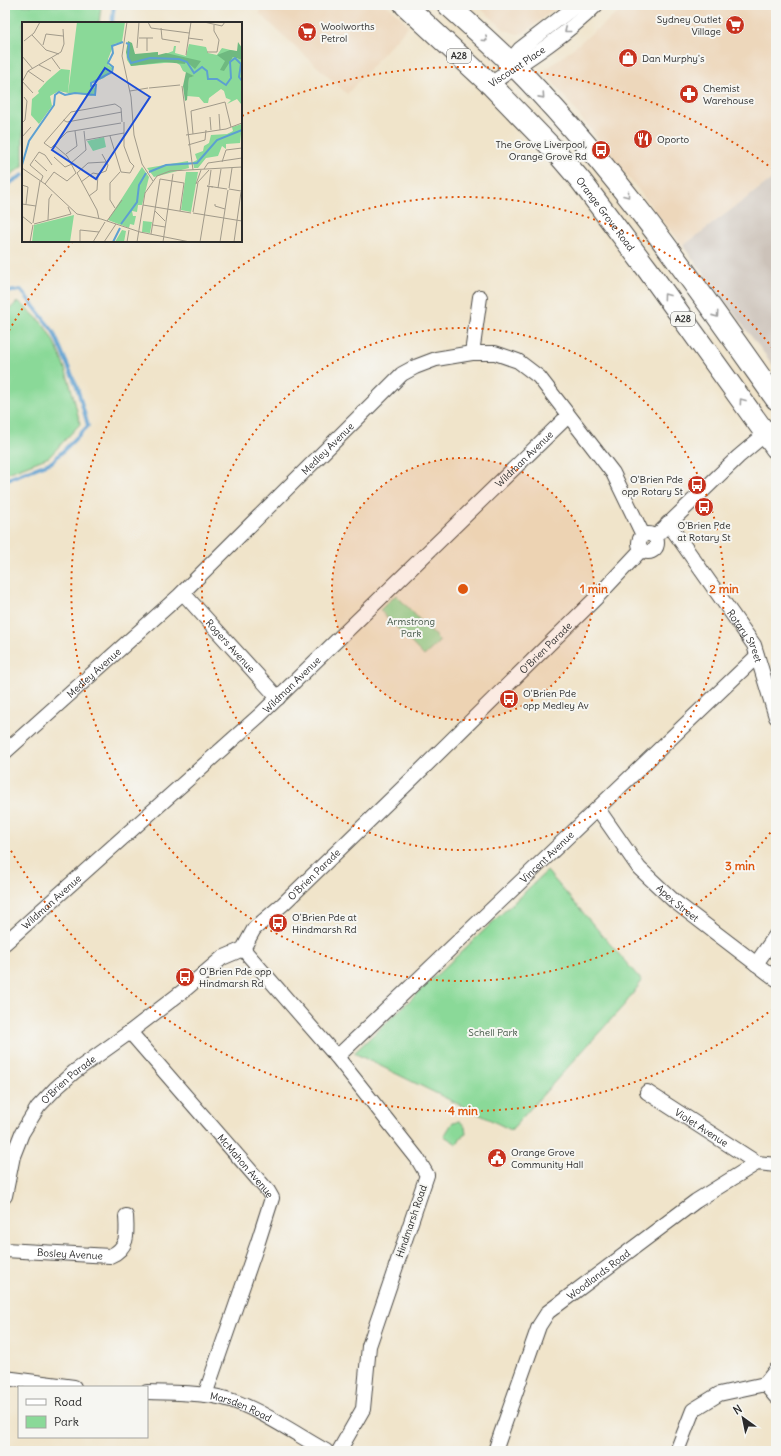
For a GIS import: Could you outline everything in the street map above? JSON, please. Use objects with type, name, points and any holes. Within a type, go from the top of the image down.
[{"type":"highway","name":"Orange Grove Road","points":[[405,5],[490,84],[552,147],[581,181],[772,435]]},
{"type":"highway","points":[[448,5],[513,65],[591,150],[664,243],[776,399]]},
{"type":"street","name":"Viscount Place","points":[[513,65],[520,49],[577,5]]},
{"type":"street","name":"Viscount Place","points":[[490,84],[513,65],[585,16],[596,5]]},
{"type":"street","points":[[472,354],[480,297]]},
{"type":"street","name":"Medley Avenue","points":[[5,752],[183,593],[402,374],[436,359],[472,354],[495,354],[518,361],[539,377],[613,473],[649,536]]},
{"type":"street","name":"Wildman Avenue","points":[[5,943],[278,698],[568,416]]},
{"type":"street","points":[[649,536],[668,523],[772,435]]},
{"type":"street","name":"Rotary Street","points":[[668,523],[754,645],[776,717]]},
{"type":"street","name":"O'Brien Parade","points":[[5,1196],[13,1156],[22,1133],[38,1107],[55,1089],[74,1072],[130,1032],[222,958],[243,949],[254,929],[283,904],[413,778],[591,603],[641,550],[647,553],[653,551],[657,546],[649,536]]},
{"type":"street","name":"Rogers Avenue","points":[[183,593],[278,698]]},
{"type":"street","name":"Vincent Avenue","points":[[337,1057],[757,656]]},
{"type":"street","name":"Apex Street","points":[[598,808],[639,868],[674,901],[776,979]]},
{"type":"street","points":[[756,964],[776,935]]},
{"type":"street","name":"Hindmarsh Road","points":[[243,949],[337,1057],[417,1158],[427,1175],[369,1346],[363,1409],[339,1451]]},
{"type":"street","name":"McMahon Avenue","points":[[130,1032],[268,1191],[272,1198],[205,1395]]},
{"type":"street","name":"Violet Avenue","points":[[647,1092],[757,1163]]},
{"type":"street","points":[[757,1163],[776,1165]]},
{"type":"street","name":"Woodlands Road","points":[[495,1451],[542,1318],[696,1202],[757,1163]]},
{"type":"street","name":"Bosley Avenue","points":[[5,1250],[110,1256],[121,1250],[127,1238],[126,1216]]},
{"type":"street","points":[[677,1451],[693,1410],[719,1394],[765,1384],[776,1370]]},
{"type":"street","points":[[5,1378],[66,1386]]},
{"type":"street","points":[[765,1384],[776,1397]]},
{"type":"street","name":"Marsden Road","points":[[148,1392],[205,1395],[222,1398],[240,1404],[326,1451]]},
{"type":"shaded area","points":[[267,5],[387,5],[409,25],[347,94],[259,13]]},
{"type":"shaded area","points":[[477,5],[560,5],[532,27],[523,33],[518,34],[505,30]]},
{"type":"shaded area","points":[[628,5],[776,5],[776,176],[683,246],[544,71]]},
{"type":"shaded area","points":[[776,176],[776,369],[683,246]]},
{"type":"green space","points":[[5,5],[101,6],[99,22],[22,22],[22,167],[5,179]]},
{"type":"green space","points":[[18,301],[39,320],[54,342],[65,369],[80,424],[49,457],[5,474],[5,314]]},
{"type":"green space","name":"Armstrong Park","points":[[396,595],[440,641],[424,656],[380,610]]},
{"type":"green space","name":"Schell Park","points":[[547,871],[642,981],[625,1004],[511,1130],[354,1053]]},
{"type":"green space","points":[[460,1121],[465,1127],[466,1134],[461,1137],[457,1144],[444,1136],[453,1122]]},
{"type":"waterway","points":[[112,22],[114,5]]},
{"type":"waterway","points":[[5,186],[22,176]]},
{"type":"waterway","points":[[5,297],[7,292],[21,290],[53,331],[77,387],[88,426],[52,462],[5,480]]},
{"type":"place","name":"Sydney Outlet Village","points":[[735,25]]},
{"type":"place","name":"Woolworths Petrol","points":[[307,32]]},
{"type":"place","name":"Dan Murphy's","points":[[628,58]]},
{"type":"place","name":"Chemist Warehouse","points":[[689,94]]},
{"type":"place","name":"Oporto","points":[[643,139]]},
{"type":"place","name":"The Grove Liverpool, Orange Grove Rd","points":[[601,150]]},
{"type":"place","name":"O'Brien Pde opp Rotary St","points":[[697,485]]},
{"type":"place","name":"O'Brien Pde at Rotary St","points":[[704,507]]},
{"type":"place","name":"O'Brien Pde opp Medley Av","points":[[509,699]]},
{"type":"place","name":"O'Brien Pde at Hindmarsh Rd","points":[[278,923]]},
{"type":"place","name":"O'Brien Pde opp Hindmarsh Rd","points":[[185,977]]},
{"type":"place","name":"Orange Grove Community Hall","points":[[497,1158]]}]
